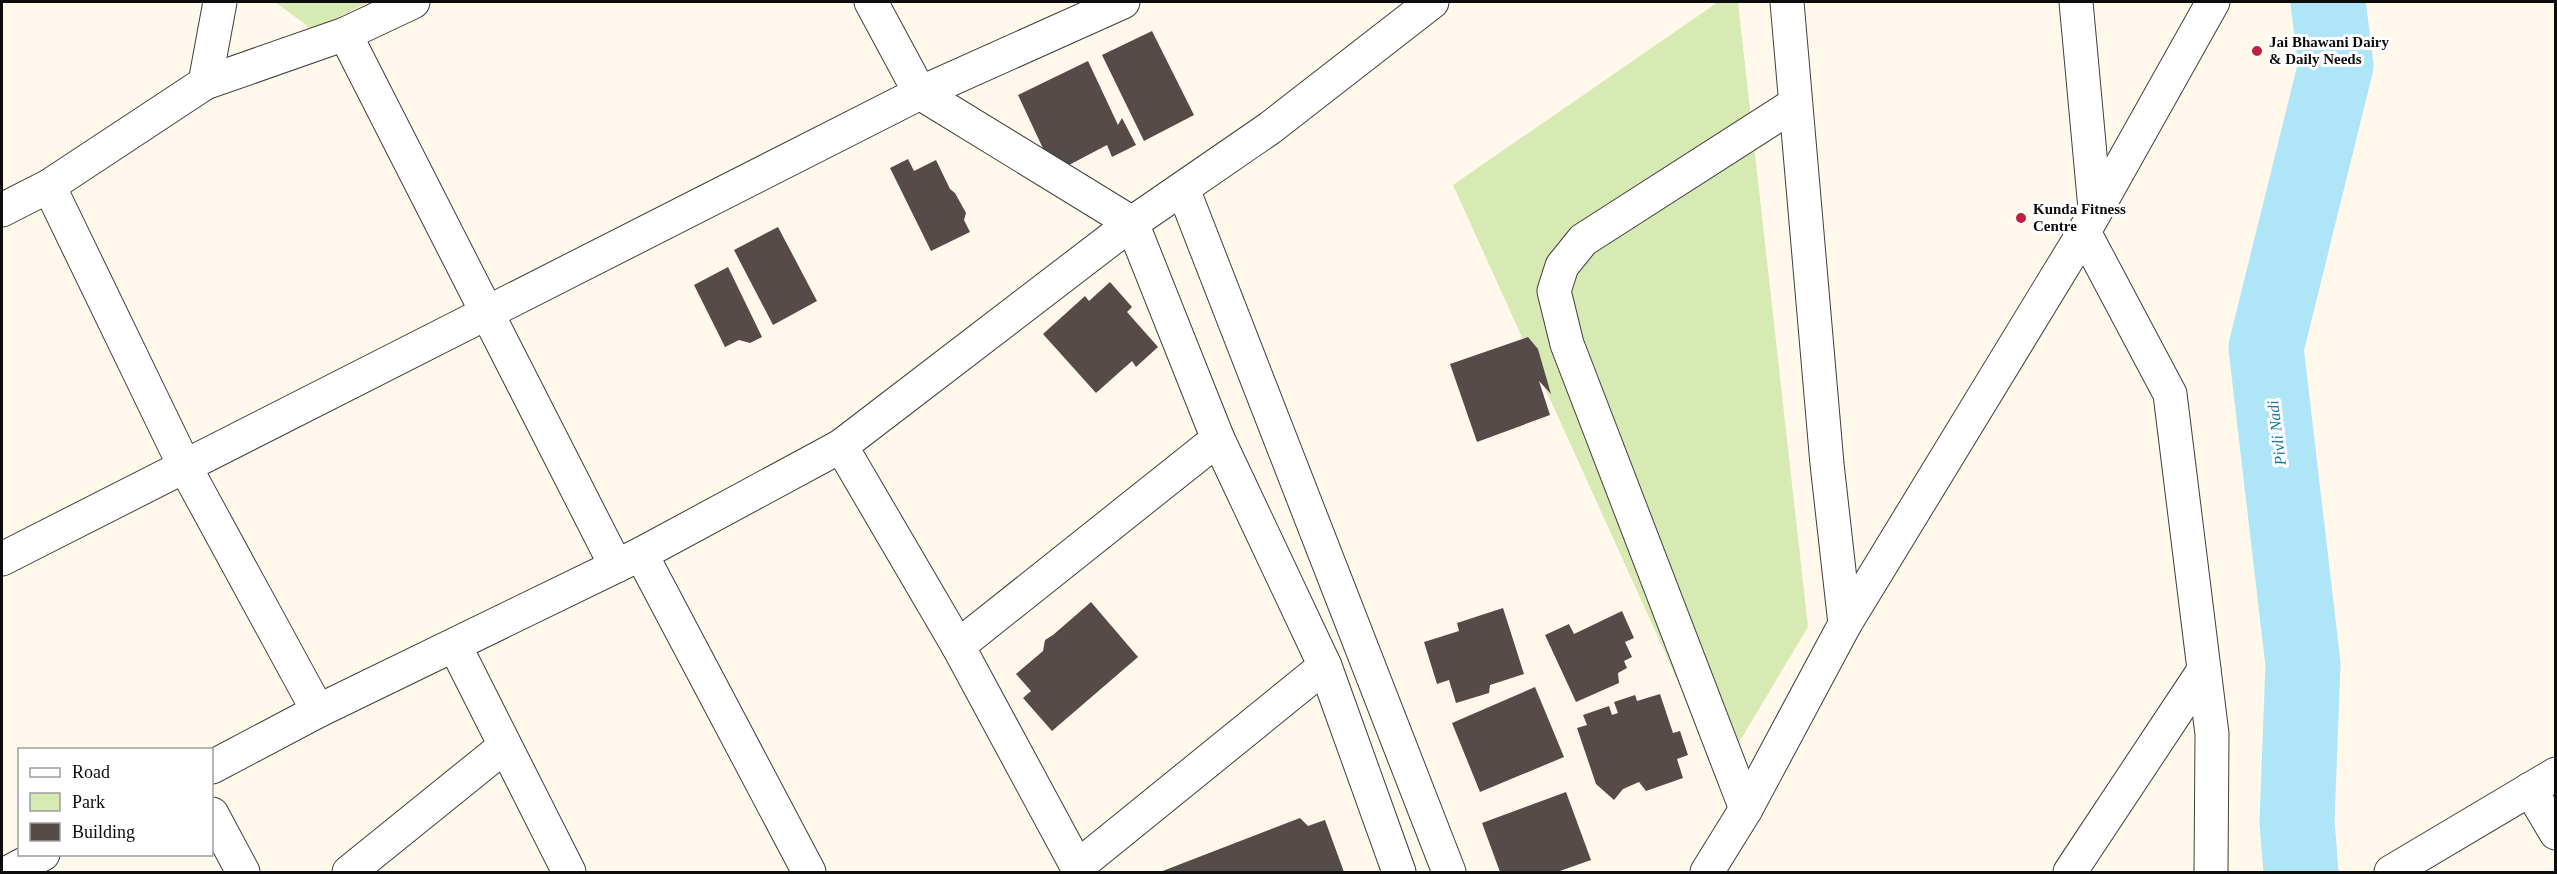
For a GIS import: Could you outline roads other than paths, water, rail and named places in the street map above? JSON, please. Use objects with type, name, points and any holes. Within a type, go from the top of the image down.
[{"type":"street","points":[[206,83],[220,2]]},
{"type":"street","points":[[2,210],[49,186],[206,83],[345,34],[413,2]]},
{"type":"street","points":[[871,2],[920,93],[1132,224],[1218,439],[1325,666],[1399,873]]},
{"type":"street","points":[[2,559],[920,93],[1123,2]]},
{"type":"street","points":[[213,765],[318,711],[629,560],[841,446],[1132,224],[1270,128],[1432,2]]},
{"type":"street","points":[[1787,2],[1827,464],[1845,624]]},
{"type":"street","points":[[2076,2],[2089,220],[2170,394],[2212,734],[2211,873]]},
{"type":"street","points":[[1707,873],[1746,809],[1845,624],[2089,220],[2213,2]]},
{"type":"street","points":[[345,34],[487,313],[809,873]]},
{"type":"street","points":[[1746,809],[1567,344],[1554,291],[1562,266],[1582,240],[1795,104]]},
{"type":"street","points":[[49,186],[184,465],[318,711]]},
{"type":"street","points":[[1184,189],[1449,873]]},
{"type":"street","points":[[958,646],[1218,439]]},
{"type":"street","points":[[841,446],[958,646],[1078,870],[1325,666]]},
{"type":"street","points":[[455,646],[569,873]]},
{"type":"street","points":[[2070,873],[2204,670]]},
{"type":"street","points":[[349,873],[505,746]]},
{"type":"street","points":[[2391,873],[2543,781],[2556,833]]},
{"type":"street","points":[[213,816],[243,873]]},
{"type":"street","points":[[9,873],[41,856]]},
{"type":"waterway","name":"Pivli Nadi","points":[[2301,872],[2297,822],[2303,664],[2266,348],[2336,65],[2328,2]]},
{"type":"place","name":"Jai Bhawani Dairy & Daily Needs","points":[[2257,51]]},
{"type":"place","name":"Kunda Fitness Centre","points":[[2021,218]]}]
